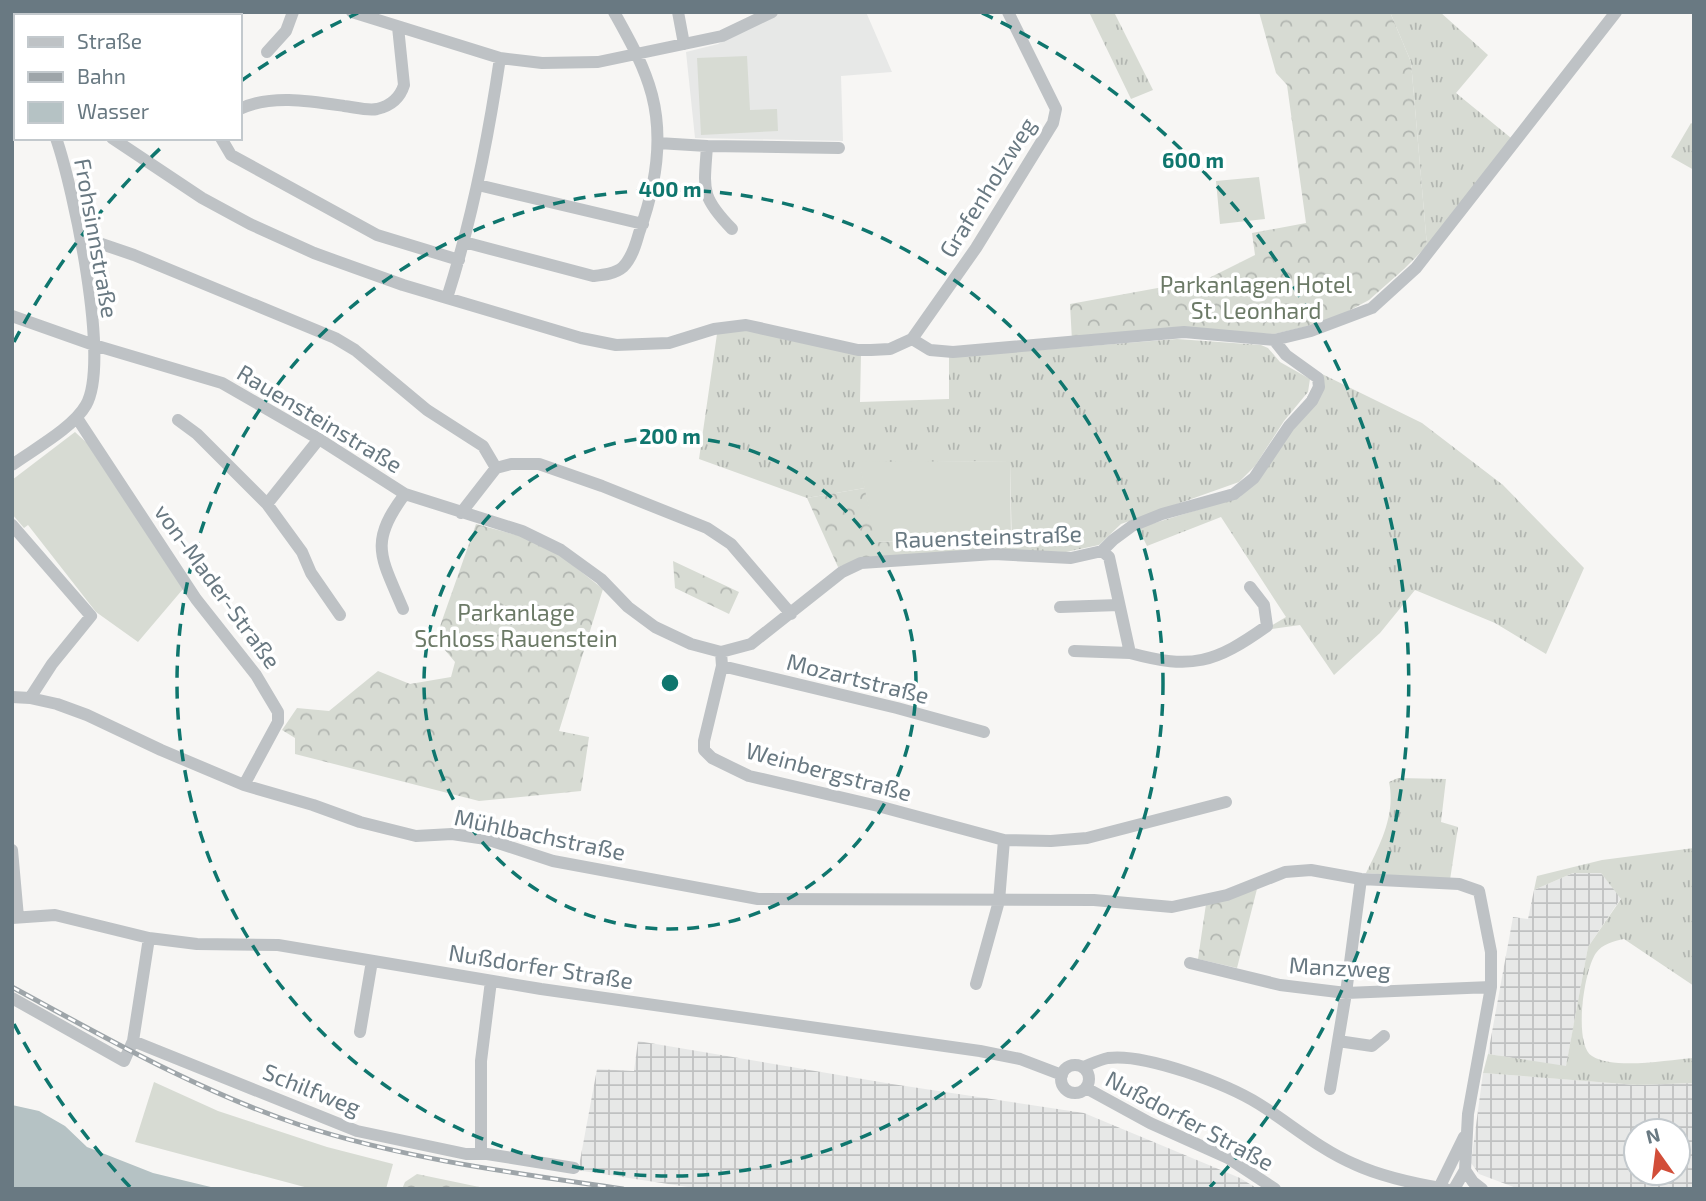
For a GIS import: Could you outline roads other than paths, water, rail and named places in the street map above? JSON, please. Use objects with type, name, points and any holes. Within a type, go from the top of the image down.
[{"type":"street","points":[[267,52],[286,31],[293,12]]},
{"type":"street","points":[[352,12],[500,58],[542,63],[598,62],[722,36],[772,12]]},
{"type":"street","points":[[464,242],[593,276],[612,273],[623,266],[633,250],[643,224],[654,185],[658,143],[652,97],[638,54],[614,12]]},
{"type":"street","points":[[678,12],[684,44]]},
{"type":"street","name":"Grafenholzweg","points":[[912,339],[976,248],[1053,123],[1056,109],[1008,12]]},
{"type":"street","points":[[115,140],[202,198],[250,224],[314,253],[447,298],[580,338],[616,345],[668,343],[715,329],[746,325],[858,350],[890,349],[912,339],[930,350],[953,352],[1184,332],[1274,340],[1311,331],[1372,308],[1416,268],[1616,12]]},
{"type":"street","points":[[242,108],[263,102],[307,101],[374,110],[391,104],[402,93],[404,85],[398,27]]},
{"type":"street","points":[[447,298],[478,185],[500,58]]},
{"type":"street","name":"Frohsinnstraße","points":[[57,140],[67,170],[81,237],[94,345],[93,390],[77,418]]},
{"type":"street","points":[[222,140],[231,155],[377,235],[459,260]]},
{"type":"street","points":[[658,143],[839,148]]},
{"type":"street","points":[[707,146],[705,193],[713,207],[733,229]]},
{"type":"street","points":[[478,185],[643,224]]},
{"type":"street","points":[[81,237],[134,255],[335,338],[355,350],[427,410],[483,446],[496,468]]},
{"type":"street","name":"Rauensteinstraße","points":[[12,316],[94,345],[222,383],[319,439],[405,494],[522,531],[561,550],[601,579],[628,607],[655,627],[691,644],[721,652],[751,644],[842,572],[861,563],[994,554],[1071,558],[1102,551],[1132,526],[1162,513],[1234,494],[1254,478],[1289,425],[1312,401],[1319,387],[1318,378],[1286,355],[1274,340]]},
{"type":"street","points":[[12,466],[77,418]]},
{"type":"street","name":"von-Mader-Straße","points":[[77,418],[166,556],[196,599],[250,665],[278,712],[278,722],[244,785]]},
{"type":"street","points":[[178,421],[197,435],[267,504],[302,552],[311,573],[340,615]]},
{"type":"street","points":[[267,504],[319,439]]},
{"type":"street","points":[[461,513],[496,468],[511,464],[540,464],[707,528],[731,544],[791,614]]},
{"type":"street","name":"Rauensteinstraße","points":[[403,609],[382,560],[380,539],[389,515],[405,494]]},
{"type":"street","points":[[12,525],[91,616],[52,664],[30,698]]},
{"type":"street","points":[[1102,551],[1109,558],[1130,653]]},
{"type":"street","points":[[1074,651],[1130,653],[1167,662],[1193,661],[1223,654],[1266,626],[1264,605],[1250,587]]},
{"type":"street","points":[[1060,607],[1119,605]]},
{"type":"street","name":"Weinbergstraße","points":[[721,652],[722,666],[704,750],[712,758],[749,776],[878,806],[1004,840],[1051,841],[1087,838],[1226,802]]},
{"type":"street","name":"Mozartstraße","points":[[722,666],[897,708],[984,733]]},
{"type":"street","name":"Mühlbachstraße","points":[[12,697],[57,704],[244,785],[360,822],[416,836],[452,834],[486,839],[553,861],[758,899],[1094,900],[1172,907],[1227,895],[1285,872],[1311,870],[1362,879],[1459,884],[1479,891],[1484,907],[1491,952],[1491,987]]},
{"type":"street","points":[[976,984],[999,901],[1004,840]]},
{"type":"street","points":[[12,850],[15,918]]},
{"type":"street","points":[[1329,1089],[1362,879]]},
{"type":"street","name":"Nußdorfer Straße","points":[[15,918],[55,915],[149,937],[197,944],[278,945],[491,981],[980,1051],[1020,1059],[1062,1075]]},
{"type":"street","points":[[12,998],[124,1061],[133,1041],[149,937]]},
{"type":"street","points":[[360,1032],[372,961]]},
{"type":"street","name":"Manzweg","points":[[1190,963],[1280,985],[1346,993],[1491,987]]},
{"type":"street","points":[[481,1153],[481,1061],[491,981]]},
{"type":"street","points":[[1454,1189],[1465,1171],[1466,1133],[1475,1068],[1491,987]]},
{"type":"street","points":[[1338,1041],[1372,1046],[1384,1036]]},
{"type":"street","name":"Schilfweg","points":[[133,1041],[357,1131],[466,1154],[481,1153],[574,1168]]},
{"type":"street","points":[[1083,1068],[1106,1058],[1127,1058],[1182,1070],[1256,1102],[1323,1149],[1355,1165],[1398,1179],[1443,1188],[1466,1133]]},
{"type":"street","name":"Nußdorfer Straße","points":[[1071,1066],[1083,1068],[1089,1077],[1086,1088],[1075,1093],[1069,1092],[1061,1082],[1062,1075],[1071,1066]]},
{"type":"street","name":"Nußdorfer Straße","points":[[1086,1088],[1150,1123],[1228,1158],[1275,1189]]},
{"type":"street","points":[[1465,1171],[1482,1189]]},
{"type":"water","points":[[12,1105],[39,1111],[65,1126],[87,1147],[153,1173],[219,1189],[12,1189]]},
{"type":"railway","points":[[12,987],[189,1080],[300,1125],[420,1156],[623,1189]]},
{"type":"park label","name":"Parkanlagen Hotel St. Leonhard","points":[[1256,297]]},
{"type":"park label","name":"Parkanlage Schloss Rauenstein","points":[[516,625]]}]
